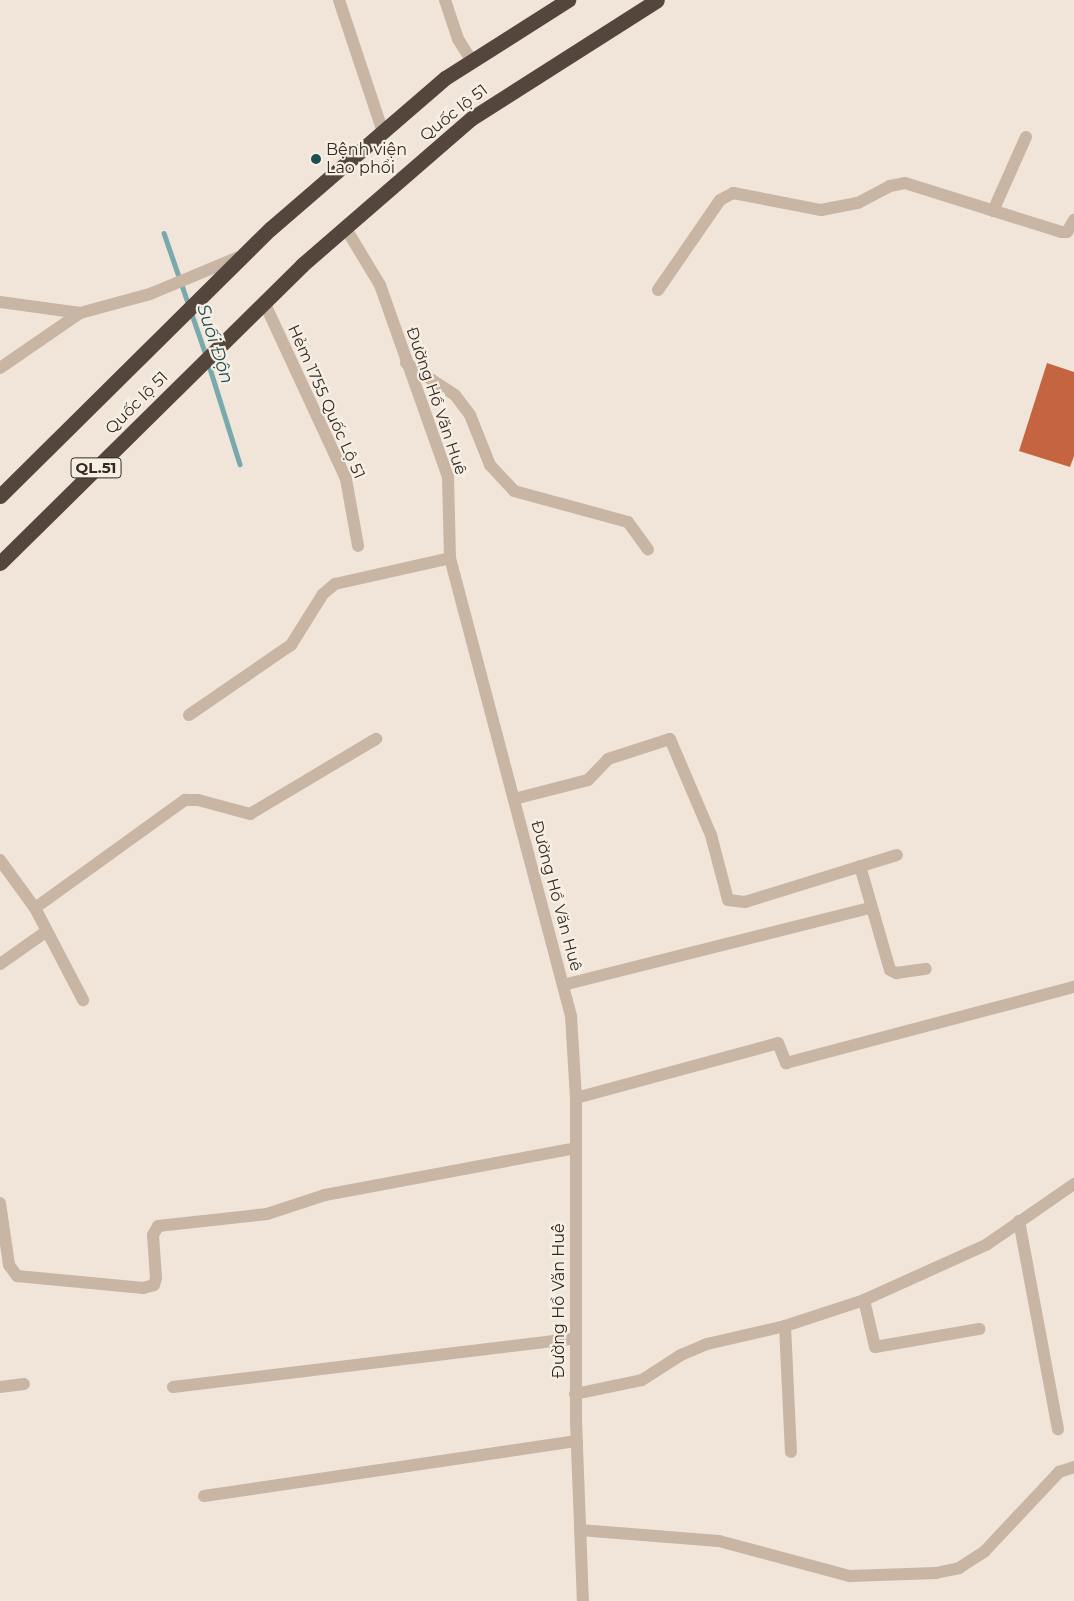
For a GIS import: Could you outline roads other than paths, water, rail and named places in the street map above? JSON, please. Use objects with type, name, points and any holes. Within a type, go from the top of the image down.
[{"type":"highway","name":"Quốc lộ 51","points":[[0,496],[244,255],[383,132],[445,78],[568,0]]},
{"type":"highway","name":"Quốc lộ 51","points":[[0,563],[264,302],[345,227],[472,118],[657,0]]},
{"type":"street","points":[[339,0],[383,132]]},
{"type":"street","points":[[445,0],[458,39],[472,61]]},
{"type":"street","points":[[993,211],[1026,137]]},
{"type":"street","points":[[658,290],[720,200],[733,193],[821,210],[858,203],[890,186],[905,183],[1061,232],[1067,232],[1074,220]]},
{"type":"street","name":"Đường Hồ Văn Huê","points":[[345,227],[380,285],[406,363],[448,477],[450,558],[563,985],[574,1036],[576,1098],[575,1394],[583,1601]]},
{"type":"street","points":[[0,368],[80,313],[174,285],[199,276],[244,255]]},
{"type":"street","points":[[0,302],[80,313]]},
{"type":"street","name":"Hẻm 1755 Quốc Lộ 51","points":[[264,302],[346,479],[358,546]]},
{"type":"street","points":[[406,363],[455,396],[470,415],[490,465],[514,491],[628,522],[648,550]]},
{"type":"street","points":[[189,715],[291,645],[323,594],[335,584],[450,558]]},
{"type":"street","points":[[514,799],[588,780],[608,759],[670,738],[711,835],[728,900],[745,902],[897,855]]},
{"type":"street","points":[[35,908],[185,800],[250,814],[376,739]]},
{"type":"street","points":[[0,860],[35,908],[83,1000]]},
{"type":"street","points":[[860,866],[870,908],[891,972],[926,969]]},
{"type":"street","points":[[563,985],[870,908]]},
{"type":"street","points":[[0,964],[48,932]]},
{"type":"street","points":[[576,1098],[778,1043],[786,1063],[1074,987]]},
{"type":"street","points":[[0,1203],[9,1265],[17,1276],[143,1288],[154,1285],[156,1278],[153,1235],[158,1226],[267,1214],[325,1195],[576,1148]]},
{"type":"street","points":[[575,1394],[642,1380],[681,1355],[707,1344],[785,1326],[864,1300],[986,1245],[1074,1184]]},
{"type":"street","points":[[1019,1221],[1058,1429]]},
{"type":"street","points":[[864,1300],[874,1346],[979,1329]]},
{"type":"street","points":[[785,1326],[791,1452]]},
{"type":"street","points":[[173,1387],[575,1338]]},
{"type":"street","points":[[0,1387],[24,1384]]},
{"type":"street","points":[[204,1496],[576,1441]]},
{"type":"street","points":[[580,1530],[719,1541],[850,1576],[936,1573],[959,1568],[984,1552],[1059,1472],[1074,1467]]},
{"type":"waterway","name":"Suối Độn","points":[[164,233],[206,355]]},
{"type":"waterway","name":"Suối Độn","points":[[208,362],[240,464]]},
{"type":"place","name":"Bệnh viện Lao phổi","points":[[316,159]]}]
